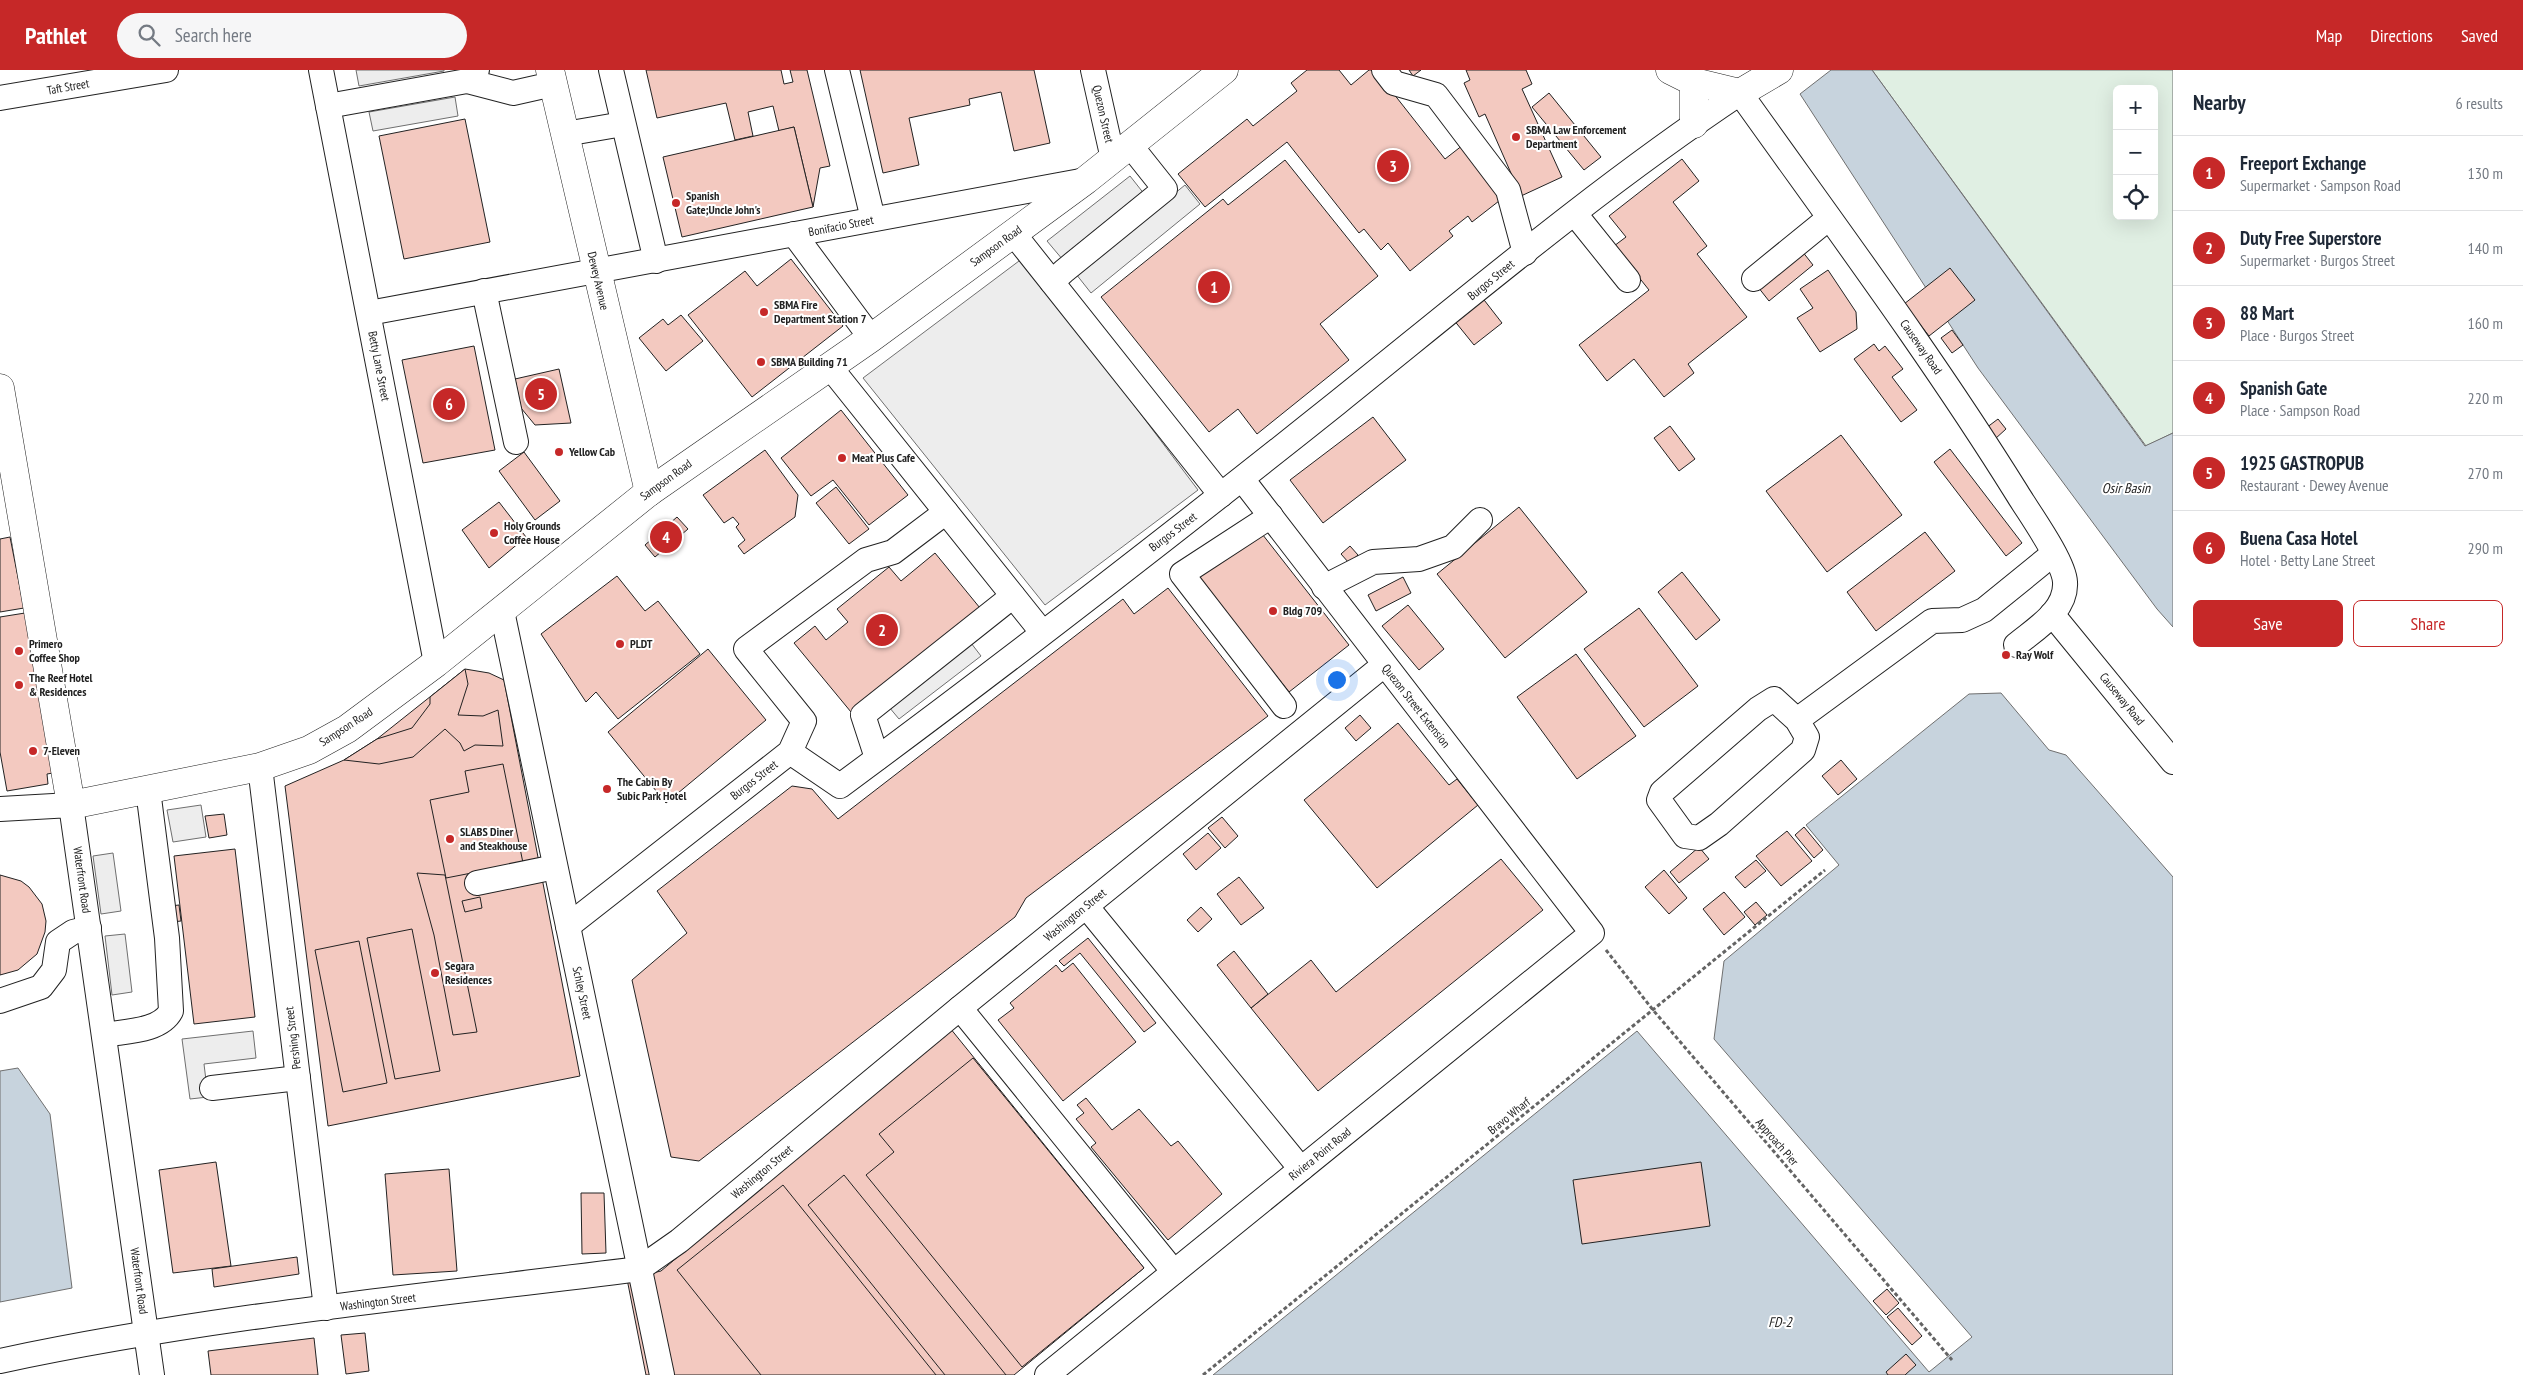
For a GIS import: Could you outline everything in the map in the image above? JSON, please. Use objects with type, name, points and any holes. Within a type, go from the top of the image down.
[{"type":"main road","name":"Sampson Road","points":[[69,805],[260,767],[309,750],[347,729],[436,663],[648,492],[871,338],[1086,180],[1224,70]]},
{"type":"main road","points":[[1682,76],[1740,93],[1764,70]]},
{"type":"main road","name":"Burgos Street","points":[[1740,93],[1779,70]]},
{"type":"main road","points":[[1682,76],[1694,124]]},
{"type":"main road","name":"Dewey Avenue","points":[[552,77],[648,492]]},
{"type":"main road","name":"Waterfront Road","points":[[0,388],[69,805]]},
{"type":"street","name":"Taft Street","points":[[0,98],[107,75],[166,70]]},
{"type":"street","name":"Betty Lane Street","points":[[321,70],[436,663]]},
{"type":"street","points":[[611,70],[656,261]]},
{"type":"street","points":[[837,70],[873,220]]},
{"type":"street","name":"Quezon Street","points":[[1093,70],[1121,152]]},
{"type":"street","points":[[1384,70],[1394,83],[1436,95],[1508,190],[1525,253]]},
{"type":"street","points":[[328,106],[472,75],[512,93],[552,77]]},
{"type":"street","name":"Burgos Street","points":[[568,926],[790,752],[840,786],[1242,479],[1575,214],[1694,124],[1740,93]]},
{"type":"street","name":"Causeway Road","points":[[1740,93],[1970,418],[2064,573],[2065,583],[2061,604],[2016,645]]},
{"type":"street","points":[[565,134],[623,124]]},
{"type":"street","points":[[1052,282],[1064,270],[1165,189],[1121,152]]},
{"type":"street","name":"Bonifacio Street","points":[[368,313],[1086,180]]},
{"type":"street","points":[[1575,214],[1628,280]]},
{"type":"street","points":[[1754,279],[1829,218]]},
{"type":"street","points":[[1013,233],[1221,495]]},
{"type":"street","points":[[794,234],[871,338]]},
{"type":"street","points":[[484,291],[516,442]]},
{"type":"street","points":[[830,366],[1042,632]]},
{"type":"street","name":"Quezon Street Extension","points":[[1242,479],[1592,933]]},
{"type":"street","points":[[790,752],[804,721],[746,649],[866,560],[893,552],[946,512]]},
{"type":"street","points":[[1271,516],[1182,574],[1284,706]]},
{"type":"street","points":[[1324,587],[1373,562],[1419,559],[1453,547],[1480,520]]},
{"type":"street","points":[[1797,720],[1932,621],[1962,620],[1984,610],[2053,554]]},
{"type":"street","points":[[877,758],[863,716],[1013,596]]},
{"type":"street","name":"Schley Street","points":[[502,611],[662,1375]]},
{"type":"street","name":"Causeway Road","points":[[2052,614],[2173,762]]},
{"type":"street","name":"Washington Street","points":[[0,1361],[91,1342],[146,1333],[326,1308],[639,1269],[679,1241],[960,1008],[1384,665]]},
{"type":"street","points":[[1774,699],[1797,720],[1807,737],[1803,750],[1719,824],[1699,838],[1686,836],[1659,800],[1662,792],[1758,709],[1774,699]]},
{"type":"street","name":"Pershing Street","points":[[260,767],[326,1308]]},
{"type":"street","points":[[104,1035],[156,1025],[168,1017],[171,1011],[167,938],[148,790]]},
{"type":"street","points":[[0,809],[69,805]]},
{"type":"street","points":[[0,825],[69,805]]},
{"type":"street","name":"Waterfront Road","points":[[69,805],[89,928],[152,1375]]},
{"type":"street","points":[[476,883],[555,867]]},
{"type":"street","points":[[1086,906],[1301,1169]]},
{"type":"street","points":[[0,1001],[41,986],[54,970],[58,942],[73,932],[89,928]]},
{"type":"street","name":"Riviera Point Road","points":[[1048,1375],[1592,933]]},
{"type":"street","points":[[960,1008],[1174,1272]]},
{"type":"street","points":[[212,1088],[298,1078]]},
{"type":"path","name":"Bravo Wharf","points":[[1203,1375],[1825,870]]},
{"type":"path","name":"Approach Pier","points":[[1592,933],[1653,1010],[1952,1360]]},
{"type":"green space","points":[[1872,70],[2173,70],[2173,433],[2146,446]]},
{"type":"shaded area","points":[[356,70],[444,70],[444,71],[359,86]]},
{"type":"shaded area","points":[[455,97],[458,116],[373,131],[369,112]]},
{"type":"shaded area","points":[[1130,176],[1145,195],[1063,260],[1047,241]]},
{"type":"shaded area","points":[[1185,185],[1200,204],[1091,293],[1076,274]]},
{"type":"shaded area","points":[[1019,261],[1027,263],[1198,490],[1045,605],[863,378]]},
{"type":"shaded area","points":[[971,643],[981,656],[899,719],[889,707]]},
{"type":"shaded area","points":[[201,805],[206,837],[173,842],[167,810]]},
{"type":"shaded area","points":[[113,853],[121,911],[101,914],[93,856]]},
{"type":"shaded area","points":[[125,934],[132,992],[112,995],[105,936]]},
{"type":"shaded area","points":[[253,1031],[256,1058],[204,1064],[208,1097],[190,1099],[182,1039]]},
{"type":"water","name":"Osir Basin","points":[[1831,70],[1872,70],[2145,446],[2173,433],[2173,627],[2157,609],[1978,368],[1800,94]]},
{"type":"water","name":"FD-2","points":[[2001,693],[2049,750],[2066,755],[2173,877],[2173,1375],[1213,1375],[1637,1031],[1929,1372],[1972,1337],[1714,1039],[1724,961],[1839,865],[1806,825],[1969,694]]},
{"type":"water","points":[[18,1068],[50,1114],[72,1288],[0,1302],[0,1071]]},
{"type":"building","points":[[646,70],[781,70],[784,84],[793,82],[790,70],[807,70],[830,166],[820,168],[813,207],[794,127],[779,131],[773,106],[748,112],[753,136],[735,140],[726,103],[657,118]]},
{"type":"building","points":[[860,70],[1034,70],[1050,143],[1014,151],[1001,92],[969,99],[970,105],[909,118],[919,165],[883,173]]},
{"type":"building","points":[[1307,70],[1339,70],[1351,85],[1369,70],[1375,70],[1445,159],[1463,145],[1500,191],[1499,201],[1472,222],[1468,216],[1449,231],[1453,236],[1410,271],[1388,243],[1381,250],[1364,229],[1359,233],[1287,142],[1205,207],[1178,174],[1247,119],[1253,126],[1297,91],[1291,83]]},
{"type":"building","points":[[1409,70],[1421,70],[1413,76]]},
{"type":"building","points":[[1466,70],[1526,70],[1532,84],[1522,89],[1562,177],[1521,196],[1485,114],[1479,117],[1464,83],[1470,80]]},
{"type":"building","points":[[1549,93],[1601,157],[1584,170],[1532,107]]},
{"type":"building","points":[[465,119],[490,242],[404,259],[379,136]]},
{"type":"building","points":[[794,127],[813,207],[682,237],[663,157]]},
{"type":"building","points":[[1682,159],[1699,181],[1673,202],[1707,246],[1697,254],[1747,317],[1688,364],[1694,373],[1664,397],[1634,359],[1607,381],[1579,345],[1649,290],[1614,246],[1626,237],[1609,216]]},
{"type":"building","points":[[1285,160],[1378,276],[1320,324],[1349,360],[1257,434],[1238,409],[1209,432],[1101,297],[1223,199],[1228,205]]},
{"type":"building","points":[[1802,251],[1813,265],[1769,301],[1758,287]]},
{"type":"building","name":"SBMA Building 71","points":[[791,259],[843,326],[752,397],[688,315],[745,271],[757,286]]},
{"type":"building","points":[[1950,268],[1975,300],[1929,336],[1904,304]]},
{"type":"building","points":[[1828,270],[1856,312],[1857,329],[1820,352],[1797,318],[1813,308],[1800,289]]},
{"type":"building","points":[[1481,296],[1502,323],[1474,345],[1453,319]]},
{"type":"building","points":[[681,315],[703,341],[666,371],[639,338],[663,319],[668,325]]},
{"type":"building","points":[[1952,330],[1963,345],[1952,353],[1941,338]]},
{"type":"building","points":[[1874,344],[1879,351],[1885,346],[1903,369],[1892,377],[1917,410],[1901,422],[1854,359]]},
{"type":"building","points":[[474,346],[495,450],[423,463],[402,360]]},
{"type":"building","points":[[559,369],[571,423],[535,425],[521,408],[515,379]]},
{"type":"building","points":[[841,410],[908,495],[869,525],[833,480],[811,496],[781,458]]},
{"type":"building","points":[[1373,417],[1406,460],[1323,523],[1290,480]]},
{"type":"building","points":[[1998,419],[2006,429],[1995,439],[1986,428]]},
{"type":"building","points":[[1670,426],[1695,459],[1679,471],[1654,438]]},
{"type":"building","points":[[1841,435],[1902,515],[1827,572],[1766,491]]},
{"type":"building","points":[[1950,449],[2022,543],[2006,556],[1934,462]]},
{"type":"building","points":[[765,450],[798,495],[795,517],[744,554],[738,546],[745,540],[736,527],[739,524],[733,517],[724,523],[703,495]]},
{"type":"building","points":[[524,452],[560,501],[535,520],[499,471]]},
{"type":"building","points":[[836,487],[869,529],[849,544],[816,503]]},
{"type":"building","name":"Holy Grounds Coffee House","points":[[499,502],[526,537],[489,568],[462,530]]},
{"type":"building","points":[[1519,507],[1587,592],[1505,658],[1437,574]]},
{"type":"building","points":[[677,517],[688,529],[655,557],[645,545]]},
{"type":"building","name":"Bldg 709","points":[[1259,530],[1349,645],[1289,692],[1198,577]]},
{"type":"building","points":[[1925,532],[1955,571],[1876,631],[1847,592]]},
{"type":"building","points":[[10,537],[24,608],[0,612],[0,539]]},
{"type":"building","points":[[1350,546],[1358,555],[1349,563],[1341,554]]},
{"type":"building","points":[[935,553],[980,608],[851,712],[794,643],[815,626],[826,640],[848,622],[837,609],[889,567],[901,581]]},
{"type":"building","points":[[1682,572],[1720,620],[1696,640],[1658,592]]},
{"type":"building","name":"PLDT","points":[[617,576],[645,611],[658,601],[700,654],[618,719],[596,692],[586,702],[541,634]]},
{"type":"building","points":[[1403,577],[1411,593],[1376,611],[1368,595]]},
{"type":"building","points":[[1168,588],[1268,716],[1026,898],[1015,917],[699,1161],[671,1157],[632,980],[687,933],[657,891],[792,786],[812,789],[838,819],[1123,599],[1134,614]]},
{"type":"building","points":[[1408,605],[1444,649],[1419,670],[1382,626]]},
{"type":"building","points":[[1639,608],[1698,686],[1644,727],[1584,649]]},
{"type":"building","name":"The Reef Hotel & Residences","points":[[25,613],[53,773],[47,774],[48,784],[7,791],[0,752],[0,617]]},
{"type":"building","points":[[708,649],[766,720],[666,803],[608,732]]},
{"type":"building","points":[[1576,654],[1636,736],[1577,779],[1517,697]]},
{"type":"building","name":"Segara Residences","points":[[465,669],[489,673],[504,680],[580,1076],[328,1126],[285,786],[344,760],[377,739]]},
{"type":"building","points":[[465,669],[468,684],[458,715],[483,716],[498,710],[503,746],[475,745],[464,751],[460,743],[445,729],[413,757],[379,764],[344,760],[377,739],[412,728],[430,704],[430,697]]},
{"type":"building","points":[[1360,715],[1371,728],[1356,741],[1345,728]]},
{"type":"building","points":[[1398,723],[1449,785],[1457,779],[1478,805],[1377,888],[1304,800]]},
{"type":"building","points":[[1841,760],[1857,779],[1838,795],[1822,776]]},
{"type":"building","points":[[503,764],[523,863],[446,878],[430,800],[469,792],[465,771]]},
{"type":"building","points":[[224,814],[227,835],[209,838],[205,816]]},
{"type":"building","points":[[1222,817],[1238,836],[1225,848],[1208,828]]},
{"type":"building","points":[[1804,827],[1823,850],[1814,858],[1795,835]]},
{"type":"building","points":[[1787,831],[1812,861],[1781,886],[1756,856]]},
{"type":"building","points":[[1208,833],[1221,848],[1196,870],[1183,854]]},
{"type":"building","points":[[1699,847],[1709,859],[1679,883],[1670,872]]},
{"type":"building","points":[[235,849],[255,1017],[194,1024],[174,856]]},
{"type":"building","points":[[1501,859],[1543,910],[1318,1091],[1251,1008],[1311,960],[1336,992]]},
{"type":"building","points":[[1756,860],[1766,871],[1745,888],[1735,877]]},
{"type":"building","points":[[1664,870],[1687,898],[1669,914],[1645,887]]},
{"type":"building","points":[[417,873],[445,875],[477,1032],[453,1035],[434,935]]},
{"type":"building","points":[[0,875],[21,881],[29,887],[42,904],[46,921],[45,932],[37,954],[18,970],[0,975]]},
{"type":"building","points":[[1239,877],[1264,908],[1241,925],[1217,894]]},
{"type":"building","points":[[1724,892],[1745,917],[1724,935],[1703,909]]},
{"type":"building","points":[[480,897],[482,908],[465,912],[462,901]]},
{"type":"building","points":[[1756,902],[1767,915],[1755,925],[1744,912]]},
{"type":"building","points":[[179,905],[181,921],[155,924],[153,908]]},
{"type":"building","points":[[1201,907],[1212,919],[1198,932],[1187,920]]},
{"type":"building","points":[[412,929],[440,1071],[395,1079],[367,938]]},
{"type":"building","points":[[1088,938],[1156,1023],[1144,1032],[1080,953],[1064,966],[1059,961]]},
{"type":"building","points":[[359,941],[387,1083],[343,1092],[315,950]]},
{"type":"building","points":[[1234,951],[1268,994],[1251,1008],[1217,965]]},
{"type":"building","points":[[1073,963],[1136,1042],[1063,1101],[998,1020],[1014,1008],[1010,1003],[1056,965],[1062,972]]},
{"type":"building","points":[[950,1028],[1144,1268],[1014,1375],[646,1375],[627,1279],[661,1271]]},
{"type":"building","points":[[973,1058],[1144,1268],[1022,1367],[866,1175],[894,1152],[879,1134]]},
{"type":"building","points":[[1086,1098],[1112,1130],[1139,1109],[1171,1146],[1178,1141],[1222,1194],[1168,1240],[1091,1147],[1096,1143],[1076,1119],[1084,1113],[1077,1105]]},
{"type":"building","points":[[216,1162],[231,1266],[173,1273],[159,1170]]},
{"type":"building","points":[[1701,1162],[1710,1226],[1582,1244],[1573,1180]]},
{"type":"building","points":[[449,1169],[457,1271],[393,1275],[385,1174]]},
{"type":"building","points":[[844,1175],[1006,1375],[945,1375],[808,1205]]},
{"type":"building","points":[[783,1185],[936,1375],[761,1375],[677,1270]]},
{"type":"building","points":[[581,1193],[604,1193],[606,1253],[582,1254]]},
{"type":"building","points":[[297,1257],[299,1274],[214,1287],[212,1269]]},
{"type":"building","points":[[1887,1289],[1899,1303],[1886,1315],[1873,1301]]},
{"type":"building","points":[[1898,1308],[1922,1336],[1912,1345],[1887,1317]]},
{"type":"building","points":[[365,1333],[369,1371],[346,1374],[341,1335]]},
{"type":"building","points":[[314,1338],[318,1375],[211,1375],[208,1351]]},
{"type":"building","points":[[1906,1354],[1916,1365],[1905,1375],[1888,1375],[1886,1372]]},
{"type":"place","name":"SBMA Law Enforcement Department","points":[[1516,137]]},
{"type":"place","name":"88 Mart","points":[[1393,166]]},
{"type":"place","name":"Spanish Gate;Uncle John's","points":[[676,203]]},
{"type":"place","name":"Freeport Exchange","points":[[1214,287]]},
{"type":"place","name":"SBMA Fire Department Station 7","points":[[764,312]]},
{"type":"place","name":"SBMA Building 71","points":[[761,362]]},
{"type":"place","name":"1925 GASTROPUB","points":[[541,394]]},
{"type":"place","name":"Buena Casa Hotel","points":[[449,404]]},
{"type":"place","name":"Yellow Cab","points":[[559,452]]},
{"type":"place","name":"Meat Plus Cafe","points":[[842,458]]},
{"type":"place","name":"Holy Grounds Coffee House","points":[[494,533]]},
{"type":"place","name":"Spanish Gate","points":[[666,537]]},
{"type":"place","name":"Bldg 709","points":[[1273,611]]},
{"type":"place","name":"Duty Free Superstore","points":[[882,630]]},
{"type":"place","name":"PLDT","points":[[620,644]]},
{"type":"place","name":"Primero Coffee Shop","points":[[19,651]]},
{"type":"place","name":"Ray Wolf","points":[[2006,655]]},
{"type":"place","name":"The Reef Hotel & Residences","points":[[19,685]]},
{"type":"place","name":"7-Eleven","points":[[33,751]]},
{"type":"place","name":"The Cabin By Subic Park Hotel","points":[[607,789]]},
{"type":"place","name":"SLABS Diner and Steakhouse","points":[[450,839]]},
{"type":"place","name":"Segara Residences","points":[[435,973]]}]
